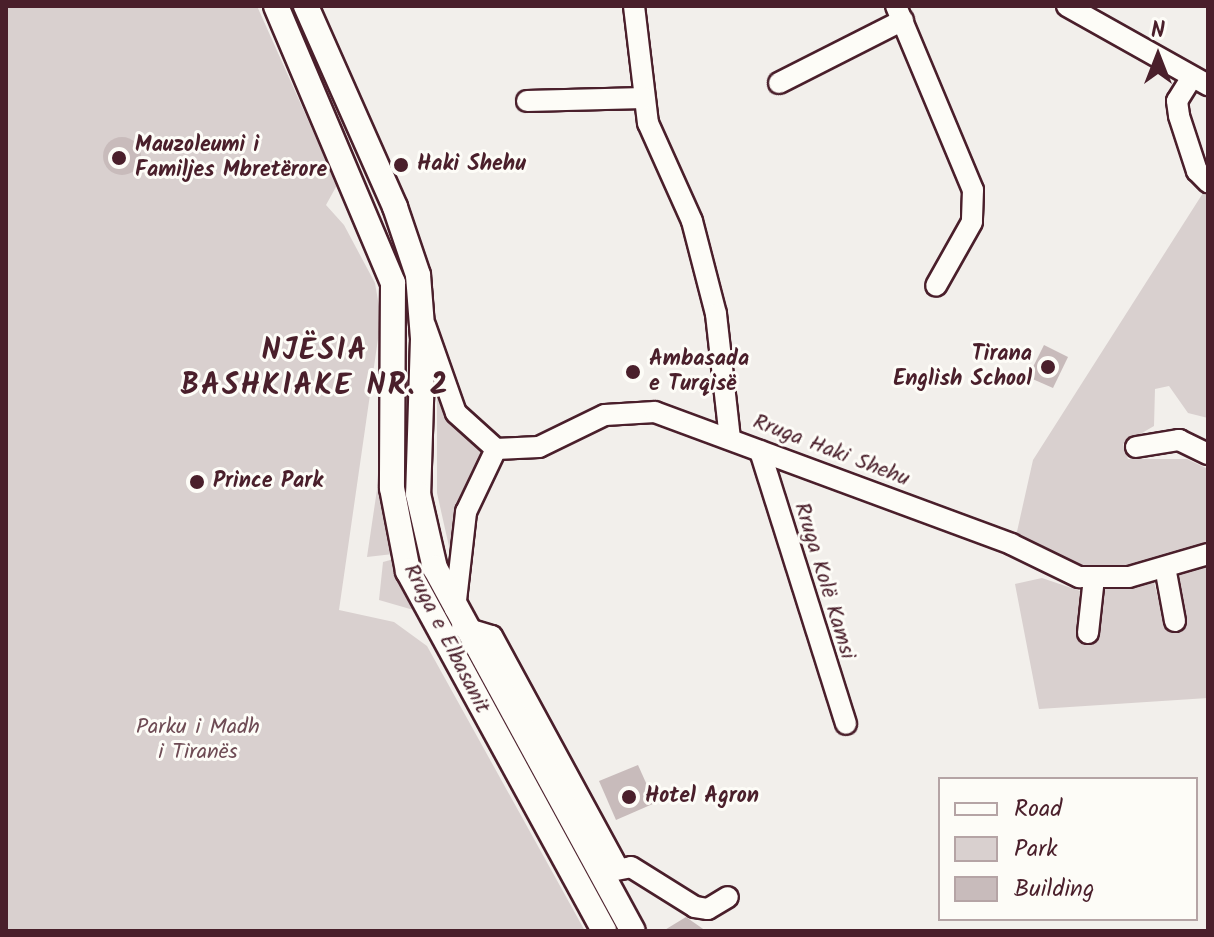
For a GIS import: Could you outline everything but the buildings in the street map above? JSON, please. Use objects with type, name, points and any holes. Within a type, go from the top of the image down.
[{"type":"main road","name":"Rruga e Elbasanit","points":[[276,6],[393,283],[392,488],[408,571],[604,931]]},
{"type":"main road","name":"Rruga e Elbasanit","points":[[306,6],[408,242],[422,319],[418,494],[426,539],[458,619],[610,870],[633,931]]},
{"type":"street","points":[[634,6],[644,98],[704,269],[725,365],[730,438]]},
{"type":"street","points":[[1067,6],[1200,81],[1177,101],[1197,171],[1208,182]]},
{"type":"street","points":[[779,83],[900,13],[973,190],[972,222],[936,286]]},
{"type":"street","points":[[527,101],[644,98]]},
{"type":"street","points":[[422,319],[456,413],[496,449],[466,512],[458,619]]},
{"type":"street","name":"Rruga Haki Shehu","points":[[496,449],[539,447],[605,415],[634,410],[674,415],[760,451],[1094,578]]},
{"type":"street","points":[[1136,447],[1179,440],[1208,454]]},
{"type":"street","name":"Rruga Kolë Kamsi","points":[[760,451],[846,724]]},
{"type":"street","points":[[1088,633],[1094,578],[1165,567],[1208,554]]},
{"type":"street","points":[[1165,567],[1175,621]]},
{"type":"street","points":[[610,870],[643,873],[695,907],[708,909],[728,897]]},
{"type":"green space","name":"Parku i Madh i Tiranës","points":[[6,6],[257,6],[337,185],[326,205],[344,225],[375,283],[381,318],[339,610],[394,622],[427,646],[585,931],[6,931]]},
{"type":"green space","points":[[1203,193],[1208,196],[1208,418],[1188,413],[1169,386],[1155,389],[1154,426],[1123,444],[1128,459],[1187,459],[1208,469],[1208,545],[1121,571],[1081,568],[1016,536],[1033,460]]},
{"type":"green space","points":[[437,397],[455,428],[484,452],[456,519],[452,560],[437,493]]},
{"type":"green space","points":[[382,456],[393,554],[367,557]]},
{"type":"green space","points":[[394,559],[417,611],[379,600],[383,562]]},
{"type":"green space","points":[[1208,564],[1208,698],[1039,709],[1015,584],[1042,578],[1086,593],[1098,637],[1103,589],[1153,578],[1166,630],[1185,623],[1176,573]]},
{"type":"place","name":"Mauzoleumi i Familjes Mbretërore","points":[[119,158]]},
{"type":"place","name":"Haki Shehu","points":[[401,165]]},
{"type":"place","name":"Tirana English School","points":[[1048,367]]},
{"type":"place","name":"Ambasada e Turqisë","points":[[633,372]]},
{"type":"place","name":"Prince Park","points":[[197,482]]},
{"type":"place","name":"Hotel Agron","points":[[629,797]]},
{"type":"district","name":"NJËSIA BASHKIAKE NR. 2","points":[[315,368]]}]
